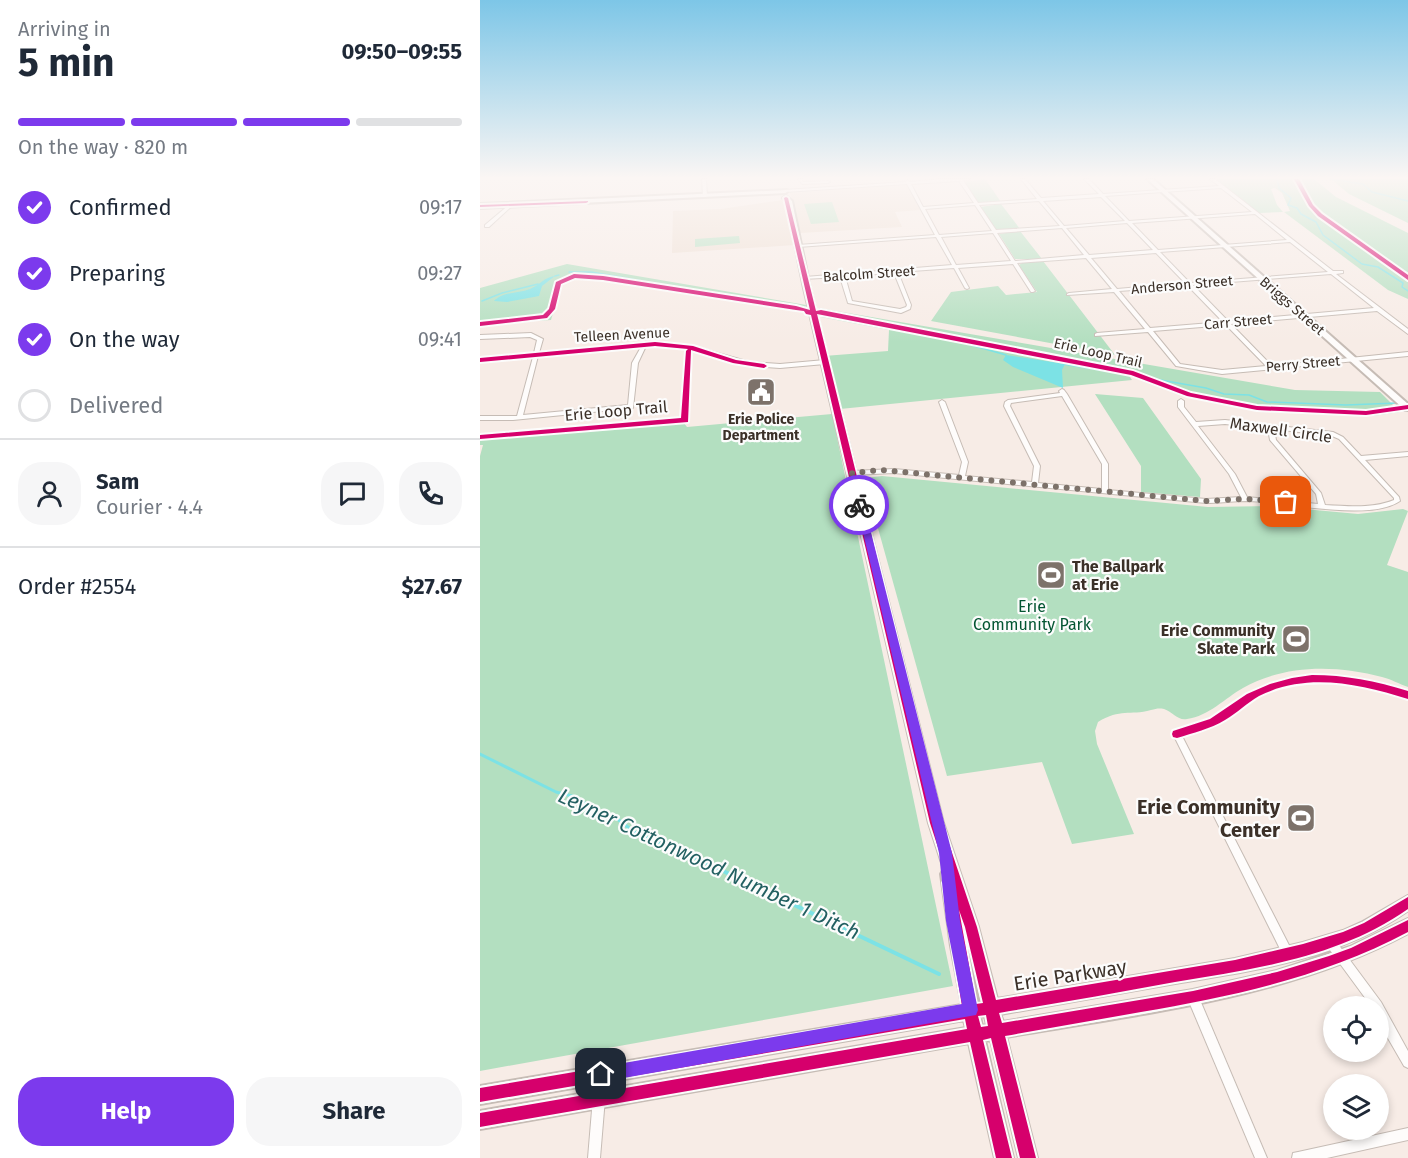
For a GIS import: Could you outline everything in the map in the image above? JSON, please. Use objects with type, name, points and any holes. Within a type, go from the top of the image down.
[{"type":"main road","points":[[793,233],[945,853],[971,927],[1028,1158]]},
{"type":"main road","name":"Briggs Street","points":[[1209,233],[1406,407]]},
{"type":"main road","points":[[945,853],[953,921],[970,1010],[1004,1158]]},
{"type":"main road","name":"Erie Parkway","points":[[480,1095],[1235,966],[1331,943],[1384,918],[1408,902]]},
{"type":"main road","points":[[480,1120],[1193,997],[1275,978],[1342,959],[1408,926]]},
{"type":"street","points":[[935,233],[966,288]]},
{"type":"street","points":[[797,243],[979,233]]},
{"type":"street","points":[[995,233],[1033,291]]},
{"type":"street","points":[[1067,233],[1148,330]]},
{"type":"street","points":[[1138,233],[1270,367]]},
{"type":"street","points":[[1281,233],[1408,332]]},
{"type":"street","name":"Balcolm Street","points":[[805,278],[1297,239]]},
{"type":"street","points":[[842,275],[850,302],[901,311],[908,309],[909,305],[896,272]]},
{"type":"street","name":"Anderson Street","points":[[1069,294],[1341,272]]},
{"type":"street","name":"Carr Street","points":[[1097,334],[1378,309]]},
{"type":"street","name":"Perry Street","points":[[1148,330],[1176,363],[1219,372],[1408,354]]},
{"type":"street","points":[[480,337],[534,335],[540,339],[520,417]]},
{"type":"street","points":[[480,418],[520,417],[631,407],[635,363],[645,345]]},
{"type":"street","name":"Telleen Avenue","points":[[480,360],[645,345],[693,348],[750,364],[780,366],[825,362]]},
{"type":"street","points":[[1035,484],[1037,466],[1007,406],[1008,402],[1063,392],[1105,464],[1105,491]]},
{"type":"street","name":"Maxwell Circle","points":[[1181,401],[1181,407],[1232,474],[1245,499]]},
{"type":"street","points":[[942,402],[965,462],[962,477]]},
{"type":"street","name":"Maxwell Circle","points":[[1194,424],[1225,422],[1333,435],[1341,438],[1397,498],[1393,504],[1361,508],[1322,505]]},
{"type":"street","points":[[852,473],[894,471],[1206,501],[1245,499],[1322,505],[1319,494],[1273,440],[1271,429]]},
{"type":"street","points":[[1360,458],[1408,454]]},
{"type":"street","points":[[1288,954],[1178,734],[1204,726],[1224,716],[1261,691],[1294,681],[1349,680],[1408,695]]},
{"type":"street","points":[[1331,943],[1369,996]]},
{"type":"street","points":[[1193,997],[1261,1158]]},
{"type":"street","points":[[1389,1028],[1408,1062]]},
{"type":"street","points":[[594,1158],[601,1074]]},
{"type":"street","points":[[1298,1158],[1408,1134]]},
{"type":"shaded area","points":[[672,233],[792,233],[795,245],[672,253]]},
{"type":"green space","points":[[1022,233],[1042,259],[1015,259],[999,234]]},
{"type":"green space","points":[[1312,233],[1408,233],[1408,299],[1388,290]]},
{"type":"green space","points":[[739,236],[740,243],[695,247],[695,239]]},
{"type":"green space","points":[[1043,261],[1115,355],[931,321],[951,292],[998,286],[1006,295],[1037,292],[1019,265]]},
{"type":"green space","points":[[567,264],[806,305],[803,312],[608,279],[581,277],[562,282],[551,320],[480,324],[480,288]]},
{"type":"green space","points":[[819,308],[1295,390],[1380,392],[1400,412],[1373,416],[1275,412],[1190,397],[1128,374],[1132,380],[840,409],[824,356],[888,351],[889,330],[821,317]]},
{"type":"green space","points":[[1095,394],[1143,398],[1201,479],[1200,497],[1141,492],[1141,466]]},
{"type":"green space","points":[[832,414],[953,986],[480,1071],[480,456],[483,445],[480,445],[480,436],[523,432],[524,436],[681,419],[687,427]]},
{"type":"green space","name":"Erie Community Park","points":[[882,476],[1208,507],[1272,506],[1358,514],[1403,509],[1408,511],[1387,565],[1408,572],[1408,687],[1365,673],[1311,669],[1276,674],[1259,680],[1236,692],[1210,711],[1187,719],[1181,719],[1164,709],[1119,714],[1106,718],[1098,722],[1095,731],[1097,744],[1134,834],[1072,844],[1042,762],[947,776],[864,478]]},
{"type":"water","points":[[555,276],[542,286],[539,296],[507,302],[494,301],[502,296],[530,289]]},
{"type":"water","points":[[1006,355],[1065,364],[1062,370],[1063,388],[1013,367],[1003,360]]},
{"type":"waterway","points":[[1322,233],[1362,264],[1378,267],[1403,283],[1402,287],[1408,291]]},
{"type":"waterway","points":[[569,272],[591,272],[687,289]]},
{"type":"waterway","points":[[555,276],[559,275]]},
{"type":"waterway","points":[[482,301],[502,293],[538,284]]},
{"type":"waterway","points":[[687,291],[804,311]]},
{"type":"waterway","points":[[825,315],[933,334],[1006,355]]},
{"type":"waterway","points":[[1063,364],[1144,377]]},
{"type":"waterway","points":[[1149,378],[1206,388],[1224,394],[1249,395],[1267,402],[1346,405],[1397,403]]},
{"type":"waterway","name":"Leyner Cottonwood Number 1 Ditch","points":[[480,754],[556,792],[576,797],[600,814],[612,815],[637,834],[700,859]]},
{"type":"waterway","name":"Leyner Cottonwood Number 1 Ditch","points":[[696,858],[939,974]]},
{"type":"cycle path","points":[[794,233],[936,823],[971,927],[1028,1158]]},
{"type":"cycle path","points":[[1345,233],[1408,278]]},
{"type":"cycle path","name":"Erie Loop Trail","points":[[480,324],[545,317],[552,309],[558,283],[574,276],[603,278],[796,308],[807,310],[808,313],[821,312],[1133,373],[1189,395],[1257,408],[1366,413],[1408,407]]},
{"type":"cycle path","points":[[480,360],[655,344],[693,348],[735,362],[764,366]]},
{"type":"cycle path","name":"Erie Loop Trail","points":[[480,437],[685,420],[689,351]]},
{"type":"cycle path","points":[[1177,734],[1214,721],[1255,694],[1292,681],[1312,679],[1351,681],[1408,695]]},
{"type":"cycle path","points":[[949,883],[965,987],[1004,1158]]},
{"type":"cycle path","points":[[480,1095],[1235,966],[1326,944],[1368,927],[1408,902]]},
{"type":"cycle path","points":[[480,1120],[1222,991],[1330,962],[1356,952],[1408,926]]},
{"type":"way so far","points":[[859,505],[852,473],[881,470],[1206,501],[1245,499],[1286,502]]},
{"type":"place","name":"Erie Police Department","points":[[761,392]]},
{"type":"place","name":"The Ballpark at Erie","points":[[1051,575]]},
{"type":"place","name":"Erie Community Skate Park","points":[[1296,639]]},
{"type":"place","name":"Erie Community Center","points":[[1301,818]]},
{"type":"route","points":[[601,1074],[809,1040],[970,1010],[953,921],[945,853],[859,505]]}]
